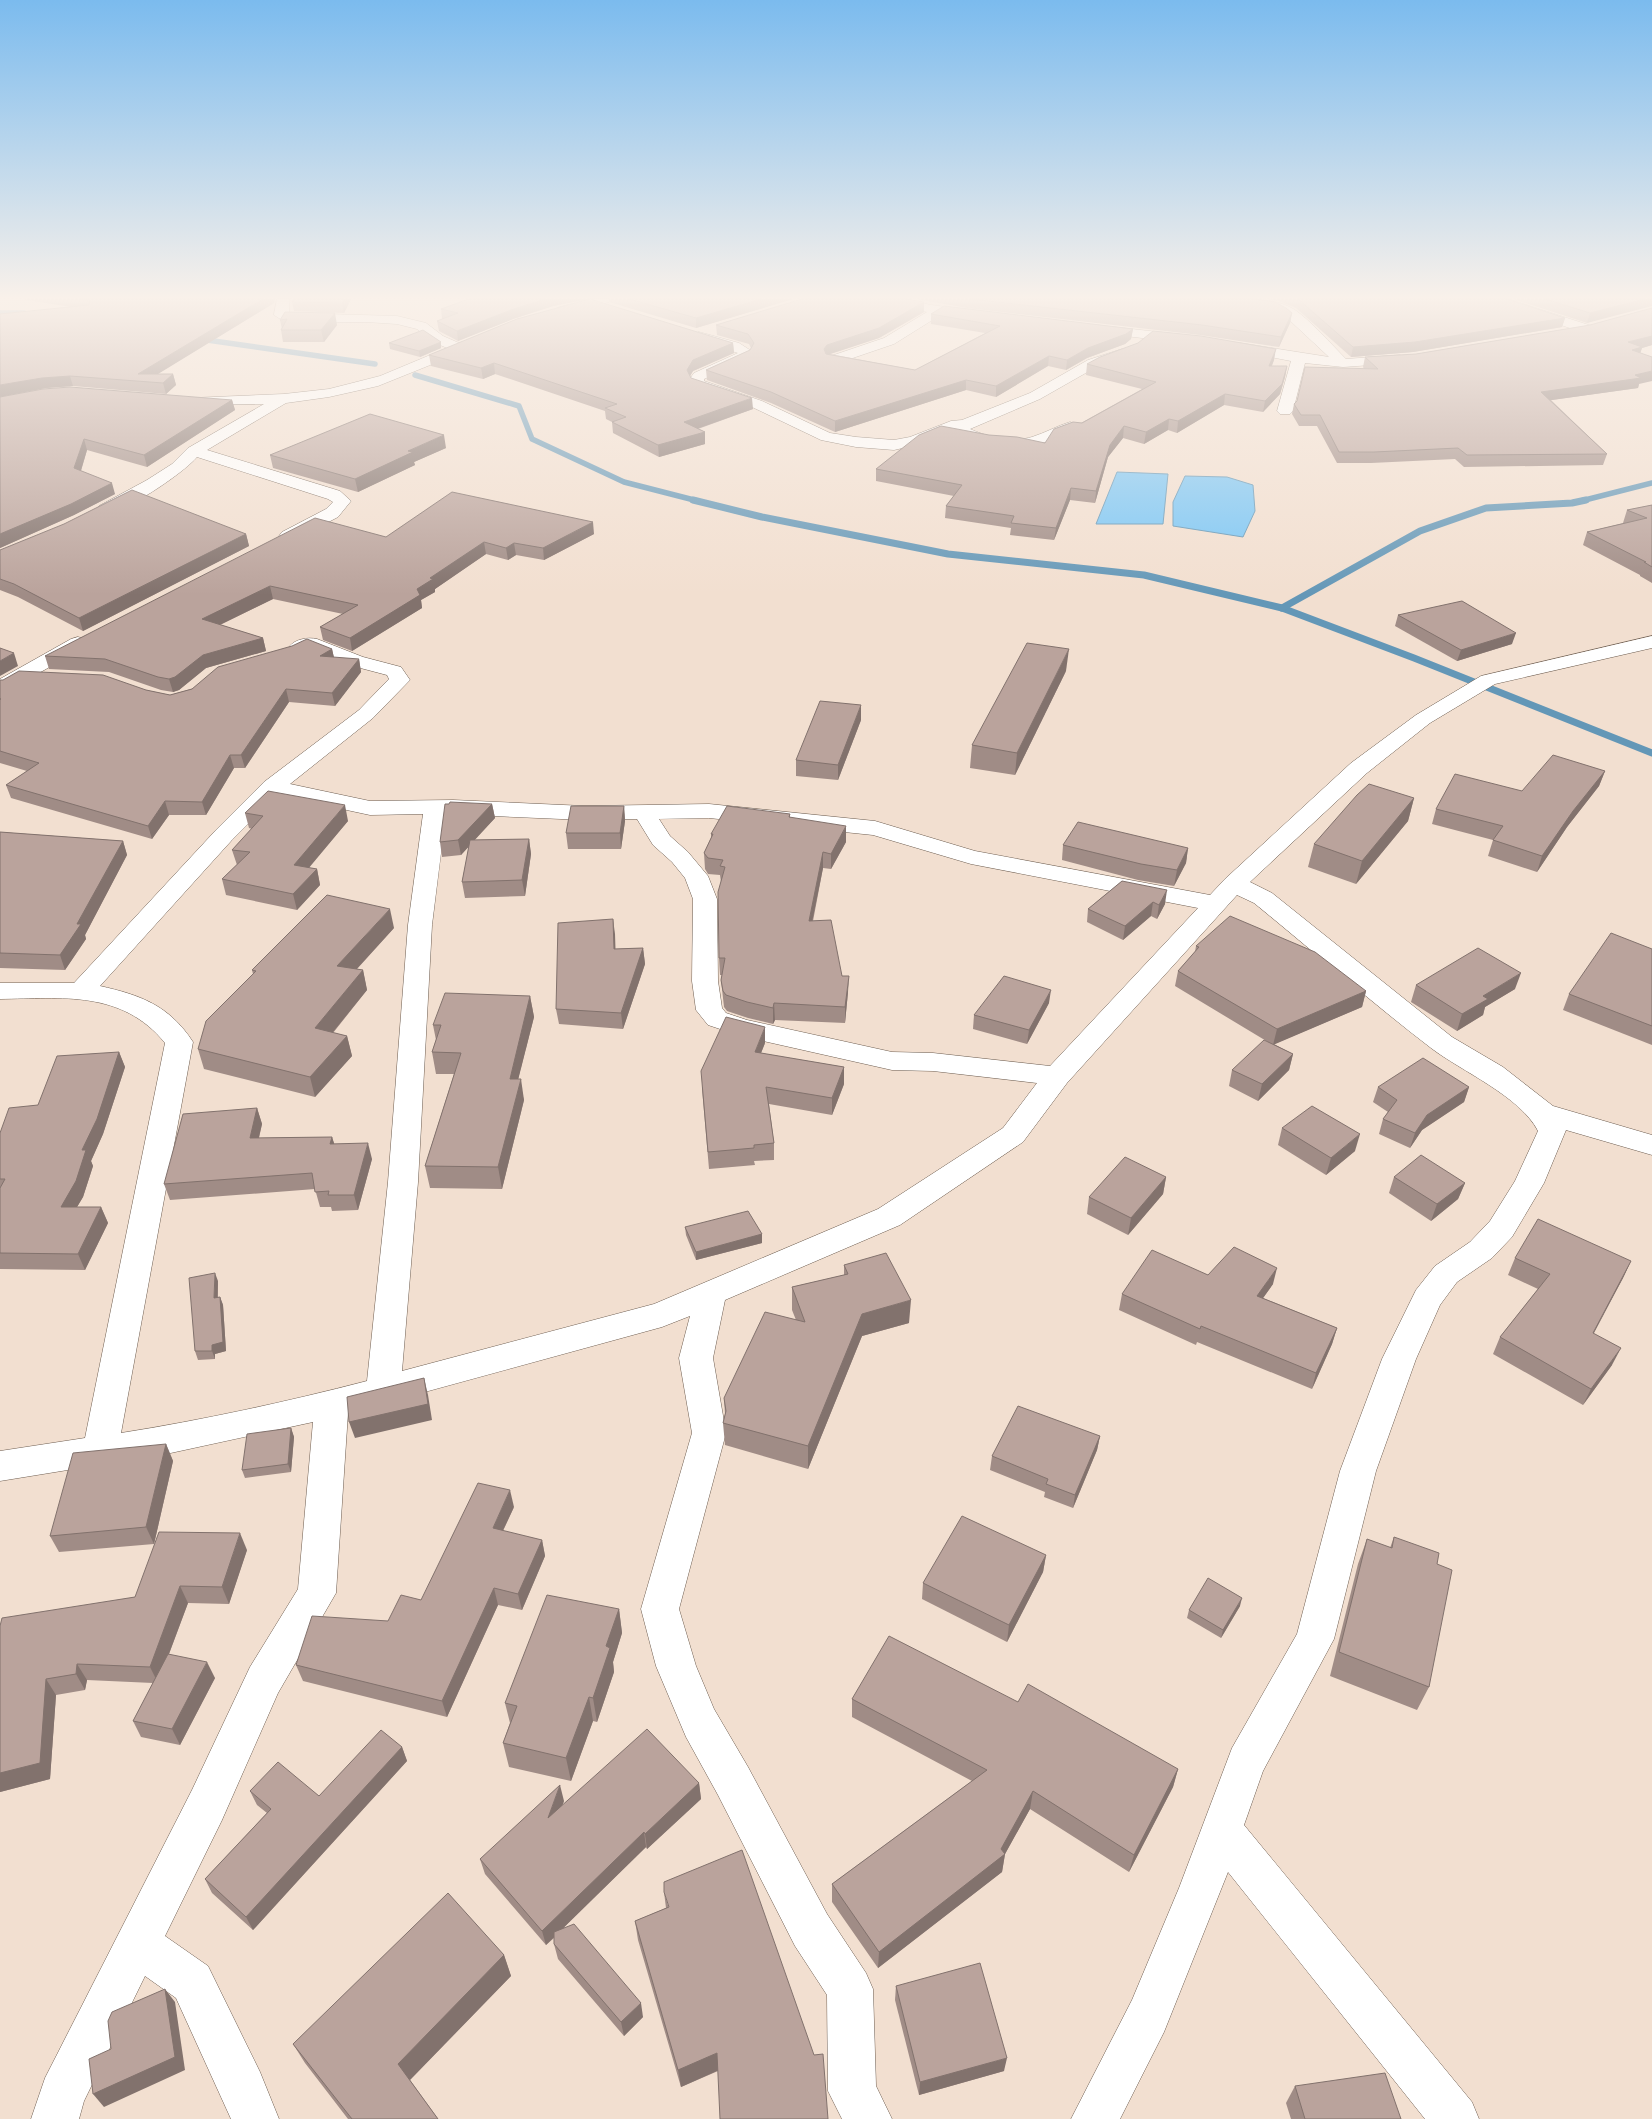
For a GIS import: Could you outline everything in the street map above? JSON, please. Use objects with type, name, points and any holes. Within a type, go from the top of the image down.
[{"type":"street","points":[[178,400],[290,398]]},
{"type":"street","points":[[739,398],[757,404],[826,437],[894,445],[914,442],[956,424],[964,425],[1030,398]]},
{"type":"street","points":[[1285,411],[1288,398]]},
{"type":"street","points":[[89,517],[132,496],[178,467],[194,451],[284,399]]},
{"type":"street","points":[[964,425],[961,430],[970,434],[1009,444],[1022,445],[1070,427]]},
{"type":"street","points":[[194,451],[334,495],[343,502],[332,513],[270,545]]},
{"type":"street","points":[[0,688],[94,635]]},
{"type":"street","points":[[0,1466],[166,1440],[332,1404],[662,1314],[889,1217],[1013,1135],[1057,1076],[1225,894],[1360,768],[1423,719],[1480,685],[1652,642]]},
{"type":"street","points":[[81,991],[218,842],[272,787],[366,714],[400,680],[394,671],[356,661],[310,643],[281,655]]},
{"type":"street","points":[[21,676],[57,677]]},
{"type":"street","points":[[272,787],[370,808],[435,807],[585,813],[709,811],[875,828],[971,857],[1263,898],[1442,1043],[1493,1074],[1543,1114],[1552,1130],[1524,1190],[1501,1229],[1481,1250],[1446,1274],[1427,1299],[1399,1359],[1358,1470],[1315,1638],[1246,1762],[1200,1890],[1148,2016],[1095,2119]]},
{"type":"street","points":[[383,1390],[403,1182],[420,925],[435,807]]},
{"type":"street","points":[[644,812],[661,840],[680,857],[696,876],[705,900],[704,981],[708,1010],[717,1019],[741,1027],[847,1052],[892,1060],[933,1062],[1057,1076]]},
{"type":"street","points":[[0,991],[81,991],[109,996],[153,1012],[172,1030],[179,1042],[100,1451]]},
{"type":"street","points":[[1543,1114],[1652,1145]]},
{"type":"street","points":[[711,1293],[696,1358],[709,1433],[660,1609],[676,1666],[700,1723],[733,1781],[811,1930],[850,1989],[852,2091],[868,2119]]},
{"type":"street","points":[[55,2119],[62,2095],[207,1805],[264,1680],[317,1593],[332,1404]]},
{"type":"street","points":[[1222,1831],[1455,2119]]},
{"type":"street","points":[[138,1944],[192,1982],[243,2089],[255,2119]]},
{"type":"water","points":[[1117,472],[1168,474],[1163,524],[1096,524]]},
{"type":"water","points":[[1185,476],[1227,477],[1253,485],[1255,511],[1243,537],[1173,526],[1173,502]]},
{"type":"building","points":[[0,398],[206,398],[232,400],[144,455],[84,439],[74,468],[112,483],[71,504],[0,534]]},
{"type":"building","points":[[599,398],[752,398],[684,422],[705,432],[658,445],[612,422],[626,417],[605,408],[617,404]]},
{"type":"building","points":[[784,398],[909,398],[835,421]]},
{"type":"building","points":[[1127,398],[1218,398],[1178,421],[1169,419],[1146,432],[1124,426],[1110,445],[1096,491],[1071,488],[1056,528],[1011,523],[1014,516],[946,506],[962,485],[876,469],[919,435],[941,426],[1045,443],[1054,429],[1073,422],[1082,423]]},
{"type":"building","points":[[1247,398],[1268,398],[1265,401]]},
{"type":"building","points":[[1298,398],[1547,398],[1607,454],[1467,455],[1458,448],[1339,452],[1320,415],[1301,415],[1294,404]]},
{"type":"building","points":[[370,414],[444,435],[408,451],[413,452],[355,479],[270,455]]},
{"type":"building","points":[[132,490],[246,534],[79,618],[14,584],[0,579],[0,550],[64,524]]},
{"type":"building","points":[[452,492],[593,522],[543,548],[514,543],[506,548],[484,542],[430,578],[433,579],[417,589],[420,595],[350,638],[320,627],[358,605],[270,586],[202,619],[263,638],[203,655],[175,677],[169,679],[105,659],[45,656],[315,518],[386,537]]},
{"type":"building","points":[[1652,505],[1652,567],[1644,562],[1646,562],[1587,532],[1647,518],[1627,510]]},
{"type":"building","points":[[1462,601],[1516,633],[1461,650],[1398,615]]},
{"type":"building","points":[[307,639],[332,649],[320,656],[359,659],[332,693],[286,689],[241,755],[230,755],[202,802],[165,801],[148,826],[6,785],[39,763],[0,751],[0,680],[19,671],[103,675],[146,690],[170,695],[192,689],[218,667],[292,646]]},
{"type":"building","points":[[1027,643],[1069,649],[1017,753],[972,745]]},
{"type":"building","points":[[0,648],[14,653],[0,661]]},
{"type":"building","points":[[820,701],[861,705],[838,765],[796,760]]},
{"type":"building","points":[[1553,755],[1605,771],[1573,811],[1542,856],[1493,840],[1503,826],[1436,809],[1455,774],[1522,791]]},
{"type":"building","points":[[1369,784],[1414,798],[1362,861],[1314,844],[1357,795]]},
{"type":"building","points":[[268,791],[345,805],[294,865],[317,869],[293,894],[222,879],[250,852],[232,850],[263,816],[245,813]]},
{"type":"building","points":[[450,802],[492,804],[458,840],[440,842],[445,804]]},
{"type":"building","points":[[571,806],[624,806],[620,833],[566,833]]},
{"type":"building","points":[[727,806],[790,814],[789,817],[846,826],[831,854],[823,852],[809,921],[831,920],[842,976],[849,976],[845,1007],[774,1003],[773,1008],[726,995],[723,991],[721,980],[725,958],[719,958],[718,892],[725,867],[720,866],[723,860],[708,858],[704,853],[713,834],[711,834]]},
{"type":"building","points":[[1078,822],[1188,848],[1177,870],[1141,864],[1063,845]]},
{"type":"building","points":[[0,832],[123,841],[77,924],[81,924],[60,955],[0,953]]},
{"type":"building","points":[[529,839],[522,880],[462,882],[470,840]]},
{"type":"building","points":[[1122,881],[1167,890],[1159,905],[1153,902],[1125,926],[1088,909]]},
{"type":"building","points":[[327,895],[390,909],[337,966],[363,970],[315,1028],[347,1036],[310,1077],[198,1049],[206,1021],[256,971],[252,970]]},
{"type":"building","points":[[1230,916],[1315,952],[1366,991],[1277,1029],[1178,971],[1199,947],[1196,946]]},
{"type":"building","points":[[613,919],[614,949],[643,948],[621,1013],[556,1009],[558,923]]},
{"type":"building","points":[[1611,933],[1652,949],[1652,1026],[1569,994]]},
{"type":"building","points":[[1478,948],[1521,973],[1483,996],[1488,999],[1462,1014],[1416,985]]},
{"type":"building","points":[[1004,976],[1051,990],[1029,1030],[974,1015]]},
{"type":"building","points":[[445,993],[530,996],[510,1079],[521,1079],[498,1167],[425,1166],[461,1053],[432,1052],[441,1025],[433,1025]]},
{"type":"building","points":[[726,1017],[765,1027],[755,1052],[844,1067],[832,1098],[766,1087],[774,1143],[754,1145],[754,1148],[708,1152],[701,1071]]},
{"type":"building","points":[[1264,1040],[1293,1054],[1262,1084],[1232,1070]]},
{"type":"building","points":[[119,1052],[97,1119],[82,1150],[86,1150],[76,1181],[61,1207],[101,1207],[78,1254],[0,1253],[0,1188],[5,1179],[0,1179],[0,1133],[9,1108],[38,1105],[57,1056]]},
{"type":"building","points":[[1423,1058],[1469,1087],[1427,1115],[1415,1133],[1383,1119],[1397,1100],[1378,1087]]},
{"type":"building","points":[[1312,1106],[1360,1134],[1331,1158],[1282,1128]]},
{"type":"building","points":[[257,1108],[250,1138],[332,1137],[330,1144],[368,1143],[354,1195],[328,1195],[329,1191],[315,1192],[312,1173],[164,1184],[183,1114]]},
{"type":"building","points":[[1421,1155],[1465,1183],[1437,1204],[1394,1177]]},
{"type":"building","points":[[1125,1157],[1166,1177],[1131,1218],[1089,1197]]},
{"type":"building","points":[[748,1211],[762,1234],[696,1252],[685,1227]]},
{"type":"building","points":[[1538,1219],[1631,1261],[1593,1333],[1621,1348],[1591,1389],[1500,1337],[1550,1274],[1515,1258]]},
{"type":"building","points":[[1234,1247],[1277,1268],[1257,1296],[1337,1328],[1316,1373],[1201,1326],[1200,1329],[1122,1294],[1152,1250],[1208,1275]]},
{"type":"building","points":[[886,1253],[911,1300],[862,1314],[808,1446],[723,1423],[726,1411],[724,1398],[765,1312],[805,1322],[792,1287],[848,1274],[844,1265]]},
{"type":"building","points":[[215,1273],[214,1298],[220,1297],[223,1342],[212,1345],[212,1351],[195,1351],[189,1278]]},
{"type":"building","points":[[424,1378],[428,1404],[349,1422],[347,1397]]},
{"type":"building","points":[[1018,1406],[1100,1436],[1075,1495],[1046,1484],[1048,1479],[992,1456]]},
{"type":"building","points":[[291,1428],[288,1464],[242,1470],[247,1434]]},
{"type":"building","points":[[166,1444],[146,1527],[50,1536],[73,1453]]},
{"type":"building","points":[[478,1483],[510,1490],[493,1528],[542,1540],[518,1594],[494,1588],[442,1701],[296,1665],[312,1616],[388,1621],[401,1595],[421,1600]]},
{"type":"building","points":[[962,1516],[1046,1555],[1009,1625],[923,1583]]},
{"type":"building","points":[[159,1532],[240,1533],[222,1587],[180,1586],[150,1667],[77,1664],[76,1674],[46,1679],[40,1763],[0,1773],[0,1626],[2,1618],[135,1597]]},
{"type":"building","points":[[1394,1537],[1439,1553],[1437,1564],[1452,1570],[1429,1687],[1339,1652],[1367,1539],[1392,1548]]},
{"type":"building","points":[[1208,1578],[1242,1598],[1223,1630],[1189,1610]]},
{"type":"building","points":[[547,1595],[619,1609],[606,1646],[610,1648],[593,1698],[589,1697],[566,1758],[503,1743],[517,1706],[505,1703]]},
{"type":"building","points":[[889,1636],[1018,1702],[1028,1684],[1178,1769],[1134,1855],[1033,1791],[1001,1849],[1005,1854],[879,1952],[832,1884],[987,1770],[852,1699]]},
{"type":"building","points":[[168,1654],[207,1662],[172,1729],[133,1721]]},
{"type":"building","points":[[647,1729],[699,1783],[645,1834],[644,1832],[542,1931],[480,1859],[560,1785],[548,1818]]},
{"type":"building","points":[[381,1730],[402,1747],[246,1917],[205,1879],[271,1809],[250,1791],[278,1762],[319,1796]]},
{"type":"building","points":[[742,1850],[814,2055],[823,2054],[828,2119],[720,2119],[717,2053],[678,2070],[635,1921],[669,1907],[664,1892],[664,1882]]},
{"type":"building","points":[[448,1893],[504,1955],[398,2064],[438,2119],[352,2119],[293,2044]]},
{"type":"building","points":[[574,1924],[641,2003],[621,2022],[554,1944],[554,1932]]},
{"type":"building","points":[[980,1963],[1007,2058],[920,2082],[896,1986]]},
{"type":"building","points":[[165,1989],[175,2057],[93,2094],[89,2059],[111,2049],[108,2021],[112,2012]]},
{"type":"building","points":[[1385,2073],[1401,2119],[1305,2119],[1295,2086]]},
{"type":"waterway","points":[[492,398],[519,406],[532,439],[624,482],[698,501]]},
{"type":"waterway","points":[[1581,501],[1652,483]]},
{"type":"waterway","points":[[693,500],[762,517],[948,554],[1144,575],[1282,608]]},
{"type":"waterway","points":[[1282,608],[1420,531],[1486,508],[1572,503],[1586,500]]},
{"type":"waterway","points":[[1282,608],[1414,658],[1652,753]]}]
